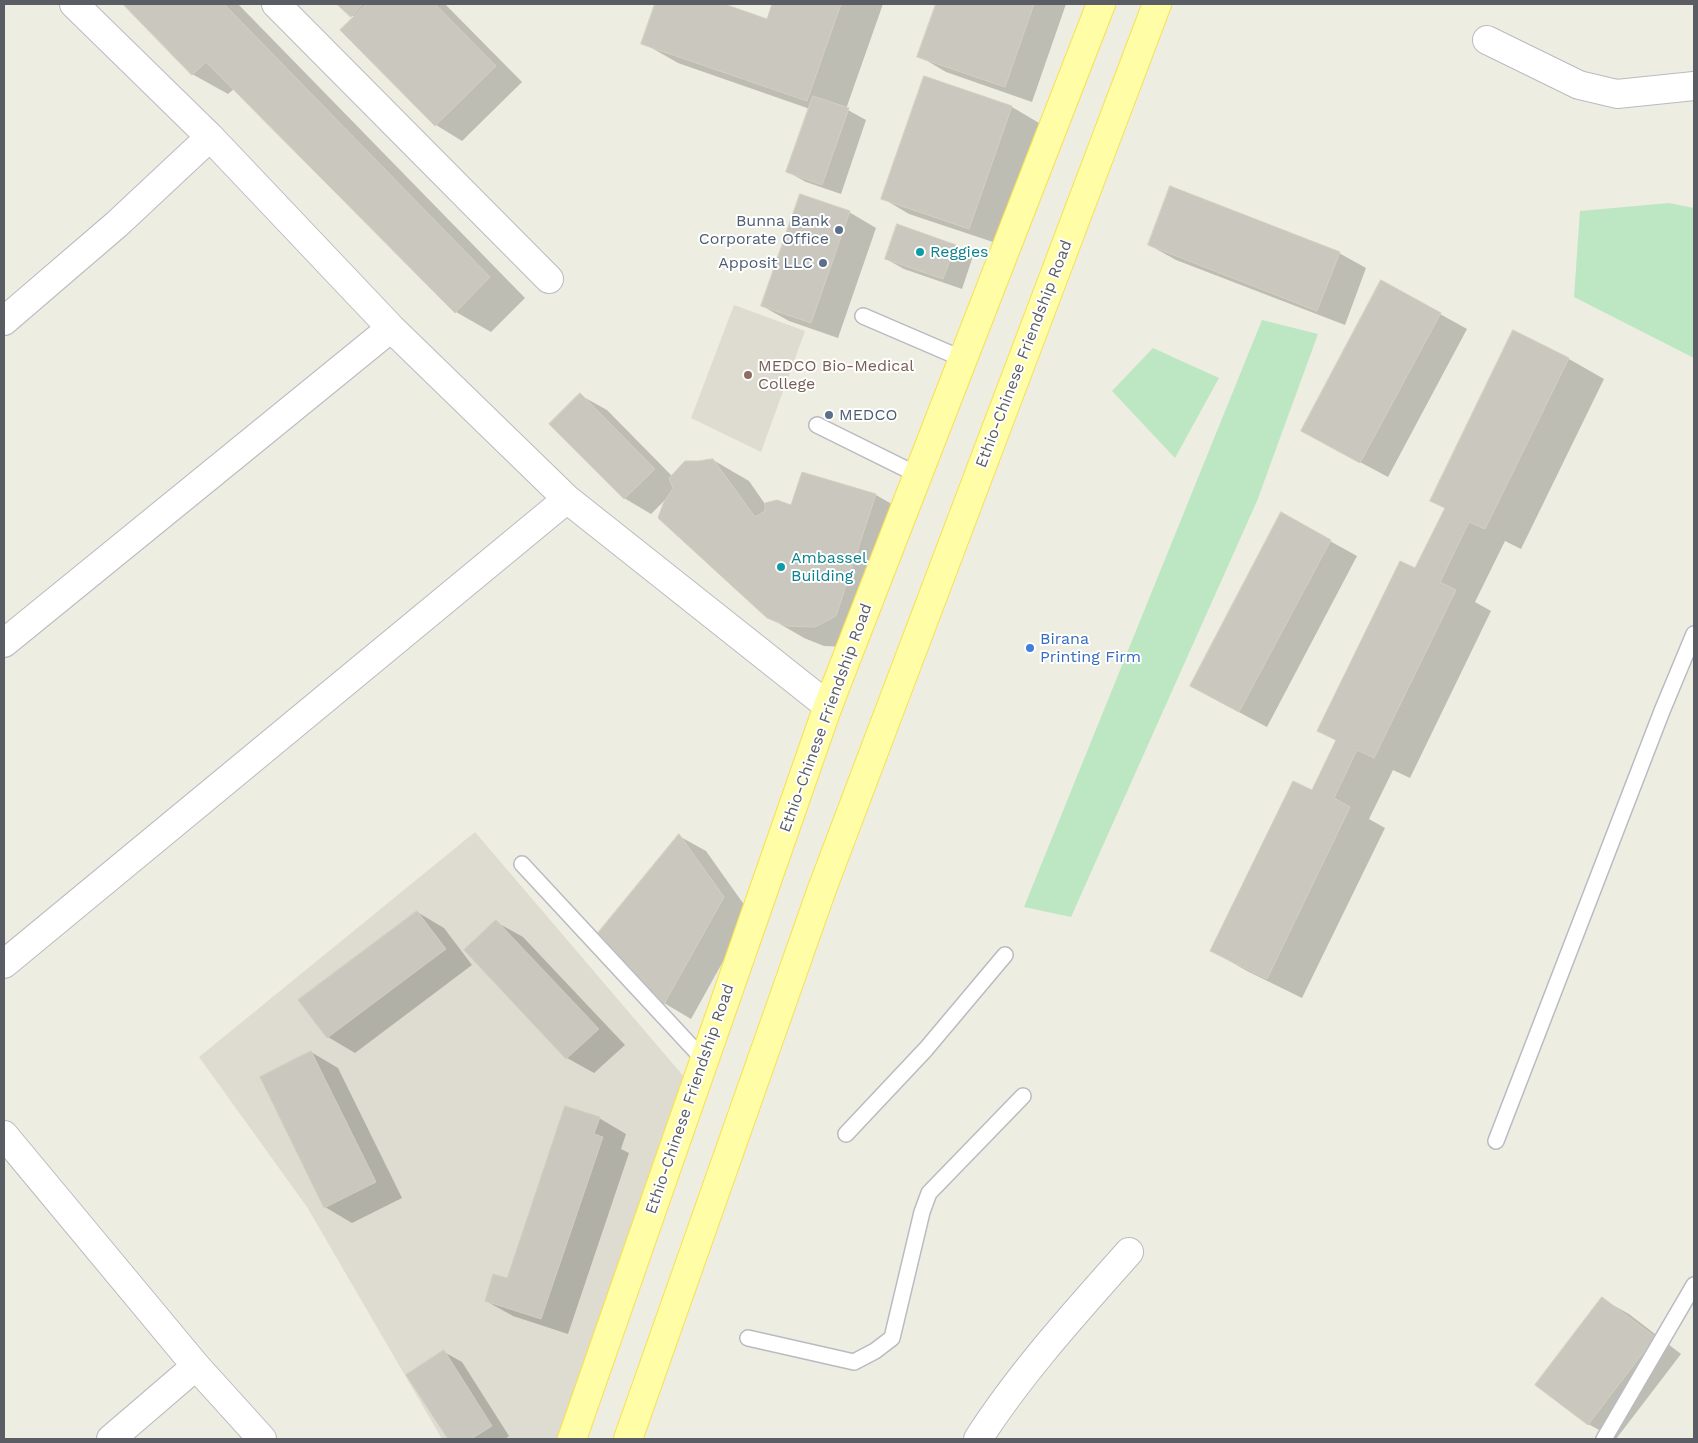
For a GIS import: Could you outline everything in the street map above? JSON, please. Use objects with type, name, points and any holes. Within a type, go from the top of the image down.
[{"type":"main road","name":"Ethio-Chinese Friendship Road","points":[[572,1439],[828,706],[1101,4]]},
{"type":"main road","name":"Ethio-Chinese Friendship Road","points":[[628,1439],[822,889],[1157,4]]},
{"type":"street","points":[[74,4],[210,137],[391,328],[567,499],[828,706]]},
{"type":"street","points":[[276,4],[549,279]]},
{"type":"street","points":[[1487,40],[1579,84],[1617,94],[1694,86]]},
{"type":"street","points":[[8,308],[117,224],[210,137]]},
{"type":"street","points":[[4,644],[391,328]]},
{"type":"street","points":[[4,964],[567,499]]},
{"type":"street","points":[[4,1135],[196,1366],[262,1439]]},
{"type":"street","points":[[978,1439],[996,1410],[1036,1359],[1129,1252]]},
{"type":"street","points":[[111,1439],[196,1366]]},
{"type":"lane","points":[[863,316],[963,358]]},
{"type":"lane","points":[[816,425],[918,475]]},
{"type":"lane","points":[[1496,1140],[1662,711],[1694,634]]},
{"type":"lane","points":[[522,864],[704,1060]]},
{"type":"lane","points":[[846,1134],[926,1049],[1005,955]]},
{"type":"lane","points":[[748,1338],[854,1362],[892,1338],[922,1212],[929,1193],[1023,1096]]},
{"type":"lane","points":[[1604,1439],[1694,1285]]},
{"type":"shaded area","name":"MEDCO Bio-Medical College","points":[[734,305],[805,331],[761,452],[691,418]]},
{"type":"shaded area","points":[[475,832],[691,1085],[564,1439],[442,1439],[307,1207],[199,1057]]},
{"type":"green space","points":[[1669,203],[1694,208],[1694,358],[1574,297],[1580,211]]},
{"type":"green space","points":[[1262,320],[1318,334],[1257,501],[1071,917],[1024,907]]},
{"type":"green space","points":[[1153,348],[1219,378],[1175,458],[1112,391]]},
{"type":"building","points":[[123,4],[224,4],[490,277],[455,313],[206,62],[192,75]]},
{"type":"building","points":[[337,4],[363,4],[351,17]]},
{"type":"building","points":[[367,4],[435,4],[496,66],[435,126],[340,30]]},
{"type":"building","points":[[655,4],[724,4],[767,19],[772,4],[841,4],[807,101],[641,44]]},
{"type":"building","points":[[936,4],[1034,4],[1005,87],[917,57]]},
{"type":"building","points":[[924,76],[1012,106],[969,229],[881,199]]},
{"type":"building","points":[[813,96],[849,108],[822,185],[786,172]]},
{"type":"building","points":[[1170,186],[1340,252],[1317,311],[1148,245]]},
{"type":"building","points":[[800,194],[850,211],[811,323],[761,306]]},
{"type":"building","name":"Reggies","points":[[897,224],[956,245],[943,279],[885,259]]},
{"type":"building","points":[[1381,280],[1441,313],[1360,463],[1301,431]]},
{"type":"building","points":[[1513,330],[1569,358],[1485,529],[1469,522],[1440,582],[1456,590],[1374,758],[1357,750],[1334,798],[1350,807],[1267,979],[1210,951],[1293,781],[1312,790],[1336,740],[1317,731],[1400,561],[1415,568],[1445,508],[1430,501]]},
{"type":"building","points":[[580,393],[655,469],[624,499],[549,424]]},
{"type":"building","name":"Ambassel Building","points":[[713,459],[755,517],[765,511],[765,503],[777,500],[791,505],[802,472],[876,494],[836,616],[815,627],[787,626],[767,618],[658,518],[663,504],[673,488],[669,478],[685,461]]},
{"type":"building","points":[[1281,512],[1331,540],[1239,712],[1190,686]]},
{"type":"building","points":[[679,834],[724,897],[664,1004],[598,933]]},
{"type":"building","points":[[417,911],[446,949],[327,1038],[298,1000]]},
{"type":"building","points":[[496,920],[599,1029],[566,1059],[464,950]]},
{"type":"building","points":[[311,1051],[376,1182],[324,1208],[260,1077]]},
{"type":"building","points":[[565,1106],[600,1117],[594,1134],[603,1137],[541,1319],[485,1301],[493,1274],[507,1278]]},
{"type":"building","points":[[1602,1297],[1655,1337],[1588,1425],[1535,1385]]},
{"type":"building","points":[[444,1350],[492,1426],[471,1439],[448,1439],[406,1375]]},
{"type":"place","name":"Bunna Bank Corporate Office","points":[[839,230]]},
{"type":"place","name":"Reggies","points":[[920,252]]},
{"type":"place","name":"Apposit LLC","points":[[823,263]]},
{"type":"place","name":"MEDCO Bio-Medical College","points":[[748,375]]},
{"type":"place","name":"MEDCO","points":[[829,415]]},
{"type":"place","name":"Ambassel Building","points":[[781,567]]},
{"type":"place","name":"Birana Printing Firm","points":[[1030,648]]}]
